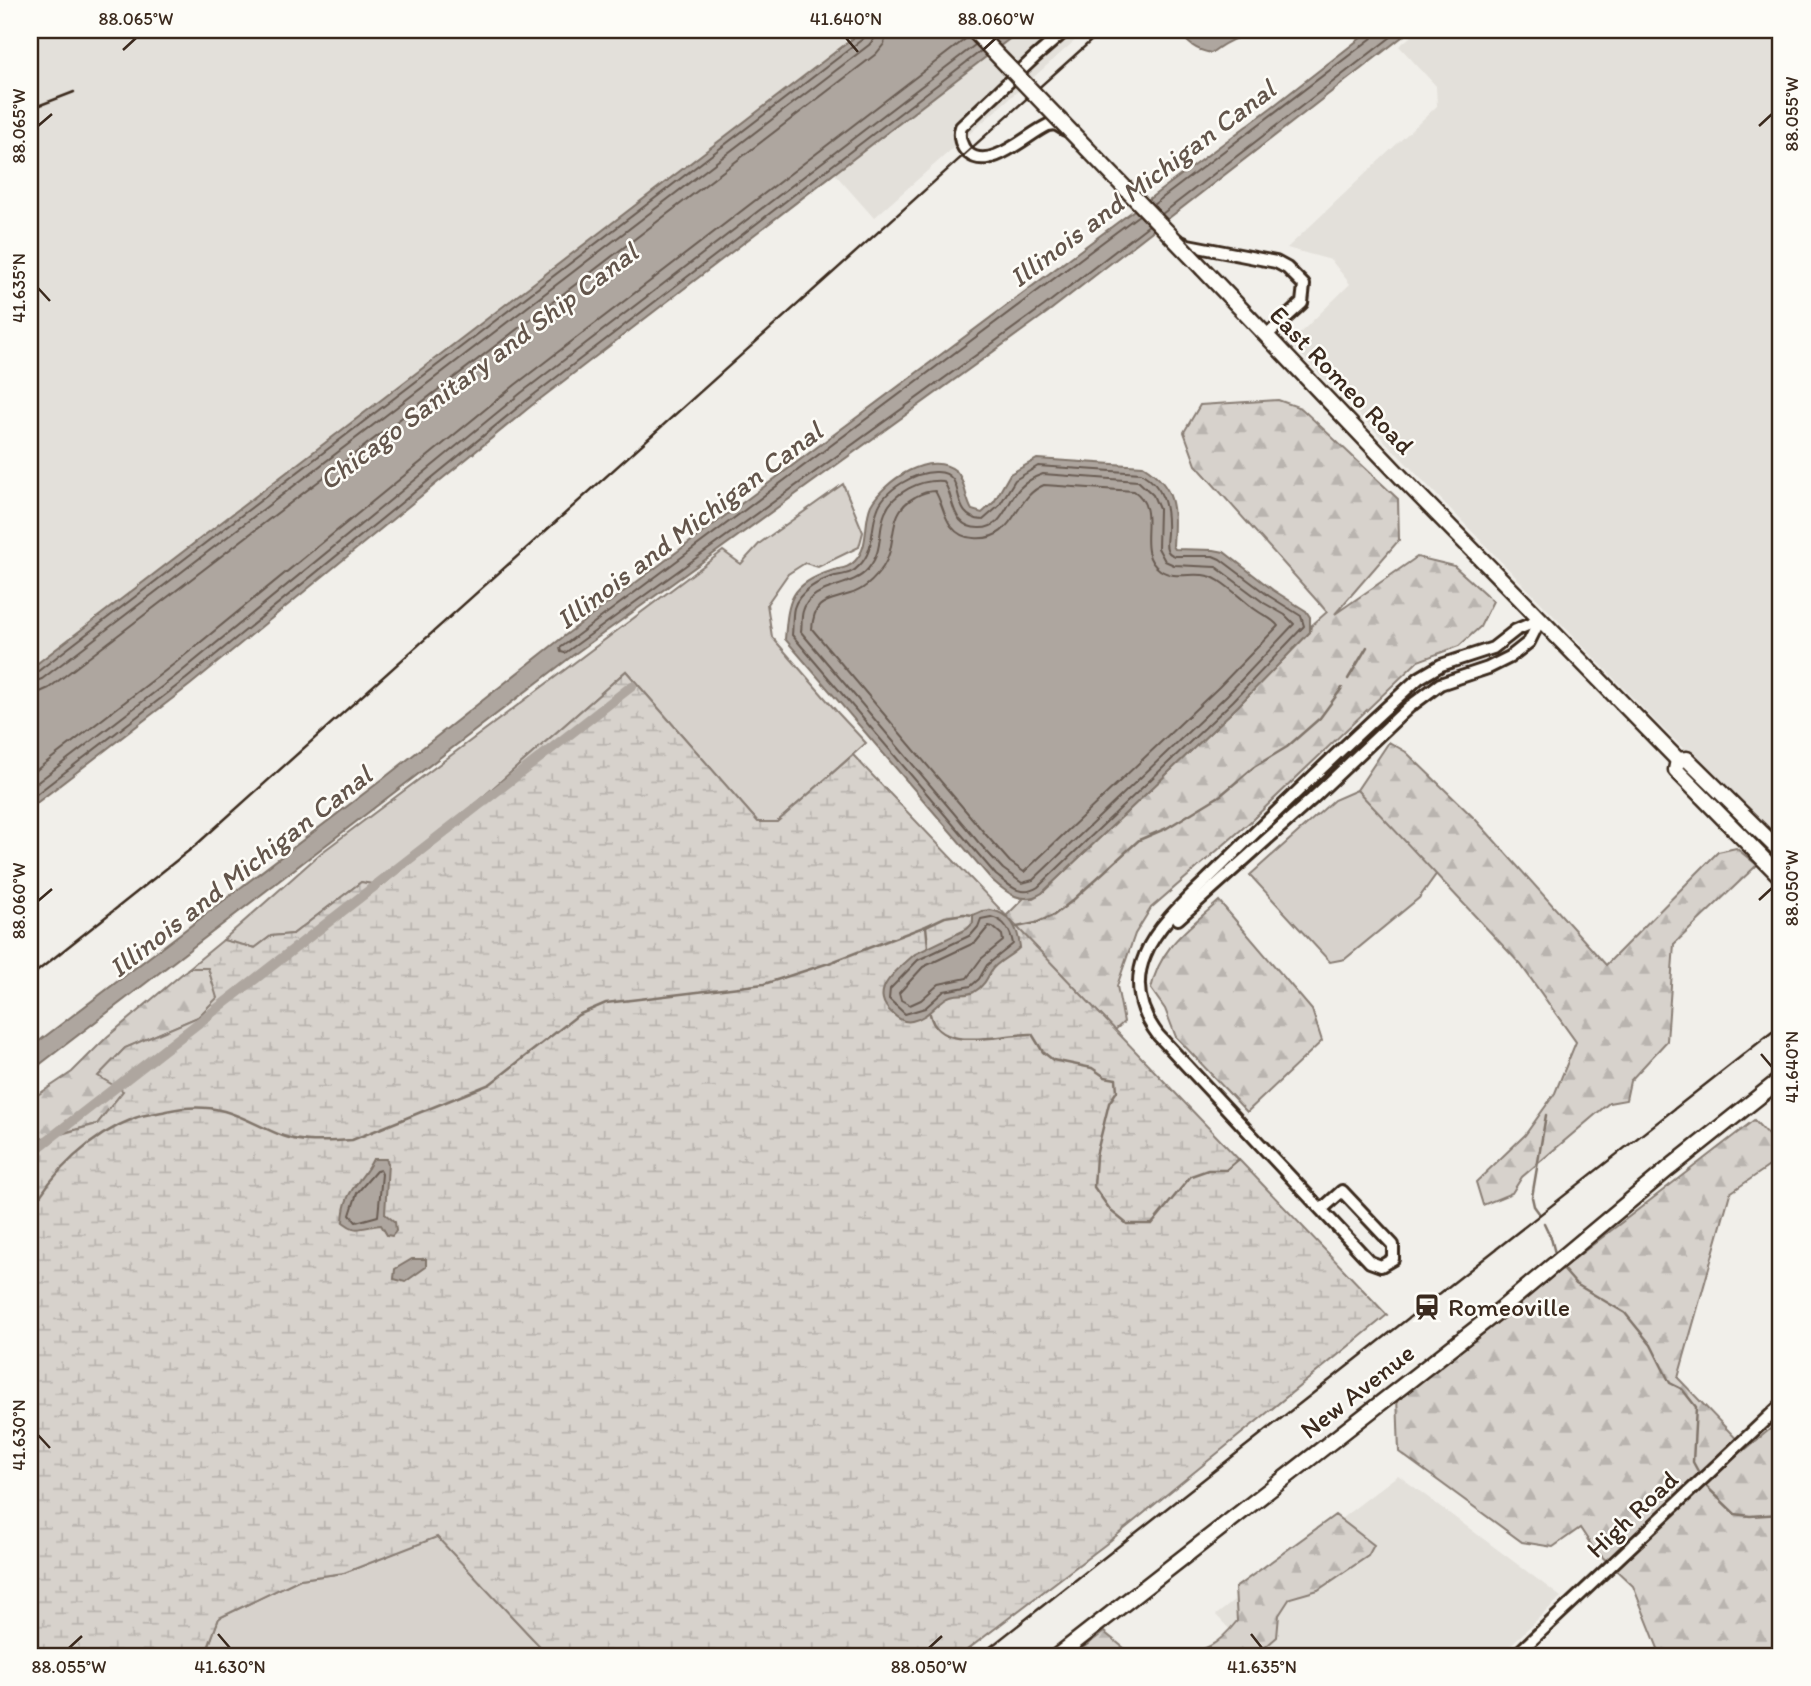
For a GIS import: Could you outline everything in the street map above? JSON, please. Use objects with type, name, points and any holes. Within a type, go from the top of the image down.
[{"type":"main road","name":"East Romeo Road","points":[[974,30],[1266,336],[1678,760]]},
{"type":"main road","name":"East Romeo Road","points":[[1678,760],[1687,759],[1781,852]]},
{"type":"main road","name":"East Romeo Road","points":[[1678,760],[1676,770],[1781,877]]},
{"type":"main road","name":"New Avenue","points":[[1056,1656],[1501,1309],[1668,1169],[1781,1079]]},
{"type":"street","points":[[1066,30],[961,127],[959,134],[964,148],[975,158],[990,159],[1048,125],[1062,127],[1160,230],[1188,245],[1276,262],[1295,275],[1304,285],[1301,303],[1266,336]]},
{"type":"street","points":[[1322,1209],[1342,1191],[1393,1245],[1393,1259],[1381,1266],[1370,1262],[1151,1026],[1141,1004],[1139,973],[1145,953],[1166,922],[1294,793],[1419,678],[1441,665],[1493,648],[1516,629],[1540,620]]},
{"type":"street","points":[[1158,933],[1170,926],[1312,799],[1409,706],[1440,684],[1488,668],[1510,657],[1530,642],[1540,620]]},
{"type":"street","name":"High Road","points":[[1515,1656],[1781,1405]]},
{"type":"shaded area","points":[[30,30],[864,30],[30,669]]},
{"type":"shaded area","points":[[1021,30],[1087,30],[874,218],[835,174]]},
{"type":"shaded area","points":[[1419,30],[1781,30],[1781,844],[1656,722],[1290,343],[1350,284],[1331,260],[1287,248],[1437,106],[1436,86],[1399,46]]},
{"type":"shaded area","points":[[1398,1475],[1561,1597],[1499,1656],[1255,1656],[1216,1615]]},
{"type":"green space","points":[[1278,400],[1301,408],[1398,499],[1399,540],[1335,614],[1417,557],[1454,566],[1493,601],[1480,627],[1459,646],[1418,661],[1250,822],[1151,908],[1135,934],[1117,986],[1124,1022],[1115,1030],[1006,916],[1024,898],[1033,898],[1042,893],[1238,706],[1327,612],[1196,465],[1184,432],[1200,405]]},
{"type":"green space","points":[[843,484],[863,532],[859,547],[818,567],[805,563],[788,574],[767,604],[772,637],[866,743],[777,822],[758,822],[626,671],[382,886],[361,882],[293,934],[271,936],[255,948],[223,940],[321,853],[723,551],[741,564],[760,543]]},
{"type":"green space","points":[[626,671],[758,822],[777,822],[853,755],[1387,1315],[1106,1544],[959,1656],[549,1656],[437,1537],[344,1573],[300,1579],[219,1618],[205,1656],[30,1656],[30,1155],[39,1140],[97,1124],[123,1091],[98,1076],[125,1048],[198,1017],[217,998],[208,968],[189,968],[223,940],[255,948],[271,936],[293,934],[361,882],[382,886]]},
{"type":"green space","points":[[1389,742],[1406,752],[1476,820],[1606,965],[1718,852],[1736,848],[1757,865],[1674,944],[1667,1041],[1630,1081],[1626,1100],[1609,1103],[1522,1177],[1512,1193],[1483,1205],[1476,1182],[1525,1135],[1555,1093],[1576,1042],[1521,965],[1357,790]]},
{"type":"green space","points":[[1357,790],[1437,873],[1419,898],[1345,959],[1330,962],[1250,875],[1334,800]]},
{"type":"green space","points":[[1219,901],[1312,1010],[1322,1041],[1247,1112],[1176,1037],[1165,1009],[1151,989],[1155,974],[1168,950]]},
{"type":"green space","points":[[189,968],[208,968],[218,998],[198,1017],[125,1048],[99,1075],[124,1090],[97,1124],[39,1139],[30,1155],[30,1100],[72,1072],[107,1037]]},
{"type":"green space","points":[[1754,1120],[1772,1139],[1781,1133],[1781,1158],[1730,1193],[1678,1378],[1746,1449],[1775,1425],[1781,1438],[1781,1656],[1661,1656],[1633,1586],[1594,1549],[1580,1528],[1553,1547],[1522,1542],[1399,1452],[1397,1396]]},
{"type":"green space","points":[[1335,1515],[1374,1545],[1368,1556],[1318,1590],[1290,1598],[1279,1615],[1277,1637],[1255,1656],[1174,1656],[1195,1652],[1217,1642],[1237,1621],[1235,1588]]},
{"type":"green space","points":[[437,1536],[549,1656],[205,1656],[219,1618],[300,1579],[344,1573]]},
{"type":"green space","points":[[1104,1632],[1129,1652],[1151,1656],[1072,1656]]},
{"type":"water","name":"Chicago Sanitary and Ship Canal","points":[[864,30],[1021,30],[531,406],[190,685],[30,808],[30,669]]},
{"type":"water","points":[[1178,30],[1270,30],[1239,37],[1211,53],[1192,45]]},
{"type":"water","name":"Illinois and Michigan Canal","points":[[1371,30],[1411,30],[1048,312],[576,653],[30,1072],[30,1048],[379,782],[563,637],[1272,107]]},
{"type":"water","points":[[1037,459],[1143,466],[1162,482],[1172,500],[1175,549],[1224,552],[1273,590],[1306,611],[1310,617],[1310,632],[1238,706],[1042,893],[1022,898],[992,880],[785,639],[790,604],[794,595],[799,588],[817,576],[847,567],[855,561],[865,541],[871,505],[886,486],[897,478],[922,466],[946,465],[959,475],[972,510],[982,513],[994,502],[1010,474]]},
{"type":"water","points":[[991,910],[1004,915],[1012,923],[1020,947],[994,967],[974,992],[948,997],[923,1017],[912,1021],[904,1021],[894,1015],[885,1005],[883,997],[887,981],[893,974],[915,954],[967,929],[973,923],[973,915]]},
{"type":"water","points":[[373,1159],[386,1159],[388,1163],[385,1214],[395,1222],[396,1231],[392,1236],[387,1235],[381,1225],[355,1229],[343,1222],[346,1201]]},
{"type":"water","points":[[412,1259],[426,1259],[426,1267],[405,1282],[394,1279],[395,1269]]},
{"type":"waterway","points":[[1348,679],[1367,647]]},
{"type":"waterway","points":[[30,1154],[632,686]]},
{"type":"waterway","points":[[1017,927],[1054,915],[1139,840],[1167,828],[1221,795],[1254,767],[1287,747],[1320,718],[1342,688]]},
{"type":"waterway","points":[[30,1213],[50,1183],[74,1156],[103,1134],[139,1117],[180,1109],[210,1108],[232,1114],[291,1139],[352,1140],[490,1084],[578,1015],[606,1003],[764,984],[829,963],[945,917],[973,915]]},
{"type":"waterway","points":[[926,926],[928,947]]},
{"type":"waterway","points":[[930,1014],[936,1027],[945,1034],[958,1038],[1032,1034],[1043,1052],[1053,1060],[1092,1068],[1105,1077],[1116,1079],[1117,1091],[1109,1103],[1096,1156],[1094,1187],[1111,1211],[1127,1224],[1152,1224],[1191,1176],[1208,1170],[1226,1170],[1239,1159]]},
{"type":"waterway","points":[[1539,1213],[1532,1197],[1546,1115]]},
{"type":"waterway","points":[[1544,1223],[1556,1257]]},
{"type":"waterway","points":[[1562,1268],[1576,1284],[1625,1313],[1651,1345],[1670,1383],[1682,1389],[1696,1407],[1693,1462],[1699,1473],[1698,1479]]},
{"type":"waterway","points":[[1707,1487],[1735,1514],[1781,1514]]},
{"type":"railway","points":[[30,977],[196,845],[1103,30]]},
{"type":"railway","points":[[30,109],[74,92]]},
{"type":"railway","points":[[979,1656],[1781,1025]]},
{"type":"place","name":"Romeoville","points":[[1427,1307]]}]
